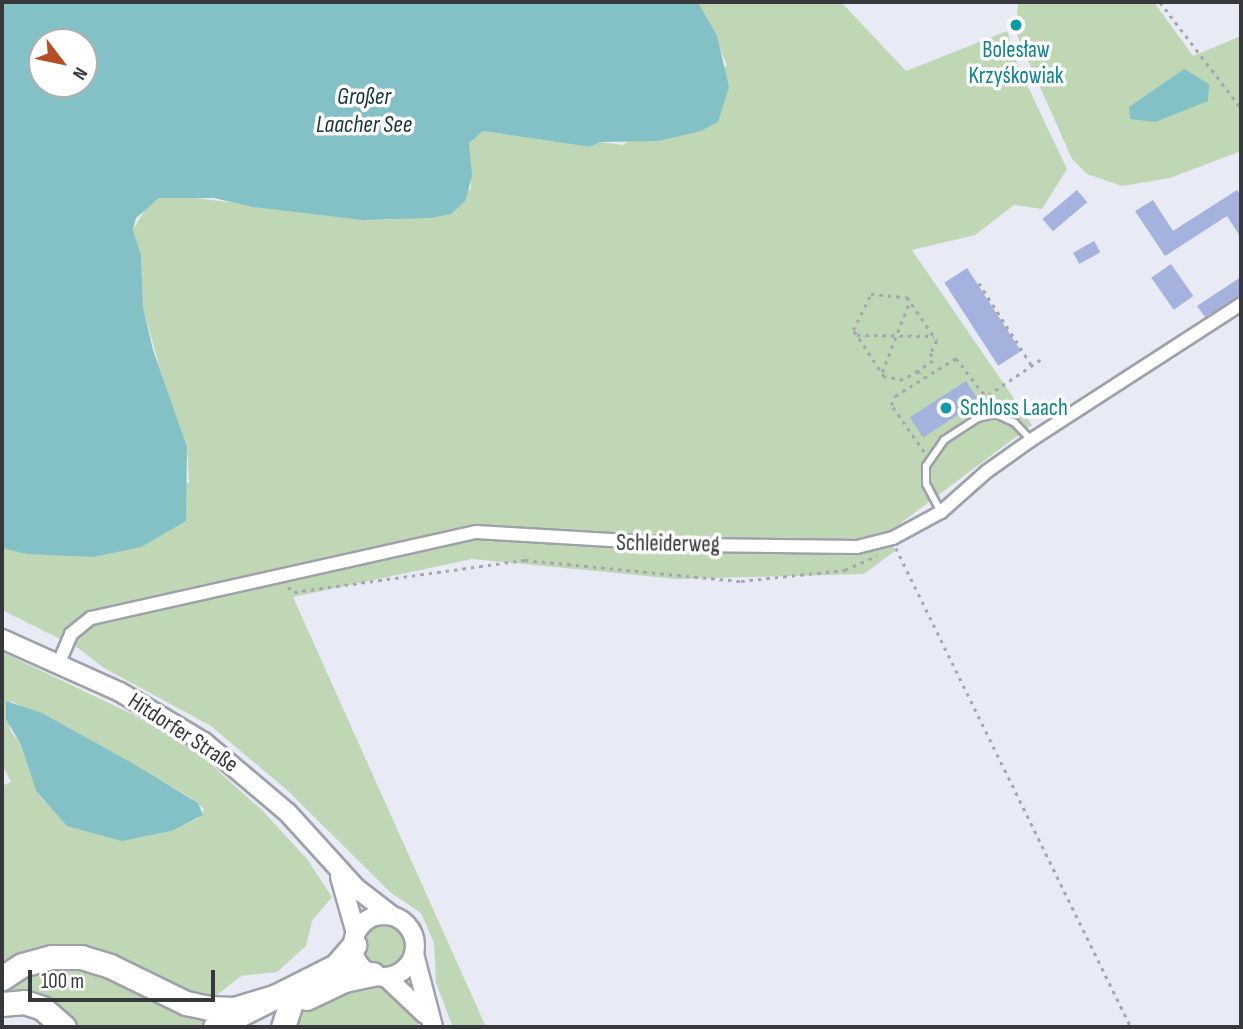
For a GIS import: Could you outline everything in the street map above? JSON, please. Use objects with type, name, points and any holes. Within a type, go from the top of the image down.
[{"type":"highway","points":[[215,1027],[283,1010],[336,965],[355,939]]},
{"type":"highway","points":[[2,978],[32,962],[81,957],[110,966],[186,1003],[209,1008],[283,1010]]},
{"type":"highway","points":[[247,1027],[328,986],[379,975]]},
{"type":"highway","points":[[2,1004],[24,1002],[42,1008],[64,1027]]},
{"type":"street","name":"Schleiderweg","points":[[58,665],[71,634],[91,618],[476,532],[682,545],[857,547],[893,538],[941,512],[986,472],[1031,440],[1241,304]]},
{"type":"street","name":"Hitdorfer Straße","points":[[2,639],[159,713],[212,748],[288,813],[335,867],[391,915]]},
{"type":"street","name":"Hitdorfer Straße","points":[[335,867],[352,908],[355,939]]},
{"type":"street","points":[[391,915],[413,934],[414,954],[431,1023],[405,990],[358,962],[355,939],[366,920],[391,915]]},
{"type":"street","points":[[379,975],[404,970],[414,954]]},
{"type":"lane","points":[[941,512],[926,484],[929,456],[959,429],[996,414],[1015,423],[1031,440]]},
{"type":"path","points":[[1160,2],[1241,108]]},
{"type":"path","points":[[979,283],[1032,366]]},
{"type":"path","points":[[871,294],[910,300],[934,336],[933,361],[903,380],[881,373],[853,330],[871,294]]},
{"type":"path","points":[[881,373],[910,300]]},
{"type":"path","points":[[856,335],[934,336]]},
{"type":"path","points":[[929,456],[918,448],[891,405],[895,396],[923,378],[956,358],[986,396],[996,414]]},
{"type":"path","points":[[986,396],[1040,360]]},
{"type":"path","points":[[918,371],[923,378]]},
{"type":"path","points":[[276,576],[294,592],[525,560],[741,581],[845,570],[884,553],[893,538]]},
{"type":"path","points":[[893,538],[1131,1027]]},
{"type":"green space","points":[[698,2],[841,2],[906,71],[1007,31],[1017,64],[1067,169],[1042,209],[1014,205],[975,235],[912,250],[1032,425],[889,532],[895,551],[864,574],[677,579],[472,559],[293,597],[486,1027],[453,1027],[436,983],[434,943],[421,913],[391,893],[287,790],[211,726],[104,668],[78,648],[2,610],[2,548],[93,557],[189,482],[187,447],[173,417],[143,307],[141,255],[133,230],[147,206],[160,198],[177,196],[389,220],[471,189],[469,143],[483,131],[590,147],[600,142],[623,145],[727,65]]},
{"type":"green space","points":[[1018,2],[1154,2],[1193,56],[1241,36],[1241,151],[1170,178],[1122,186],[1087,174],[1072,159],[1016,33]]},
{"type":"green space","points":[[2,652],[132,714],[196,751],[262,810],[307,859],[332,897],[312,921],[306,946],[277,972],[241,976],[212,999],[176,991],[131,968],[2,965],[2,786],[11,782],[2,764]],"holes":[[[10,701],[67,727],[191,798],[204,809],[199,818],[172,831],[133,839],[45,802],[36,791],[21,745],[10,730]]]},
{"type":"green space","points":[[383,924],[392,925],[399,930],[404,937],[404,955],[399,962],[392,967],[383,968],[374,967],[367,962],[362,955],[361,946],[362,937],[367,930],[374,925]]},
{"type":"green space","points":[[75,964],[215,1018],[197,1027],[74,1027],[2,996],[2,986],[33,969]]},
{"type":"green space","points":[[362,983],[395,991],[420,1027],[289,1027],[290,1017],[303,1006]]},
{"type":"water","name":"Großer Laacher See","points":[[2,2],[698,2],[717,36],[729,87],[718,122],[701,131],[658,141],[600,142],[590,147],[483,131],[469,143],[472,175],[466,200],[451,214],[430,218],[363,220],[253,207],[214,198],[159,198],[136,218],[133,230],[141,255],[143,307],[153,350],[187,447],[186,521],[141,547],[93,557],[27,554],[2,548]]},
{"type":"water","points":[[1184,69],[1209,84],[1208,101],[1155,122],[1130,119],[1129,107]]},
{"type":"water","points":[[6,701],[42,713],[132,763],[198,803],[203,815],[172,831],[122,841],[67,826],[36,791],[21,745],[6,719]]},
{"type":"building","points":[[1077,190],[1087,202],[1053,231],[1043,219]]},
{"type":"building","points":[[1237,190],[1241,196],[1241,238],[1227,216],[1165,256],[1135,211],[1153,200],[1173,231]]},
{"type":"building","points":[[1094,241],[1100,252],[1079,264],[1073,253]]},
{"type":"building","points":[[1171,264],[1193,296],[1174,310],[1151,278]]},
{"type":"building","points":[[967,268],[1021,351],[998,366],[944,283]]},
{"type":"building","points":[[1241,277],[1241,295],[1205,317],[1197,306]]},
{"type":"building","name":"Schloss Laach","points":[[966,381],[979,401],[923,438],[910,417]]},
{"type":"place","name":"Bolesław Krzyśkowiak","points":[[1016,25]]},
{"type":"place","name":"Schloss Laach","points":[[946,408]]}]
